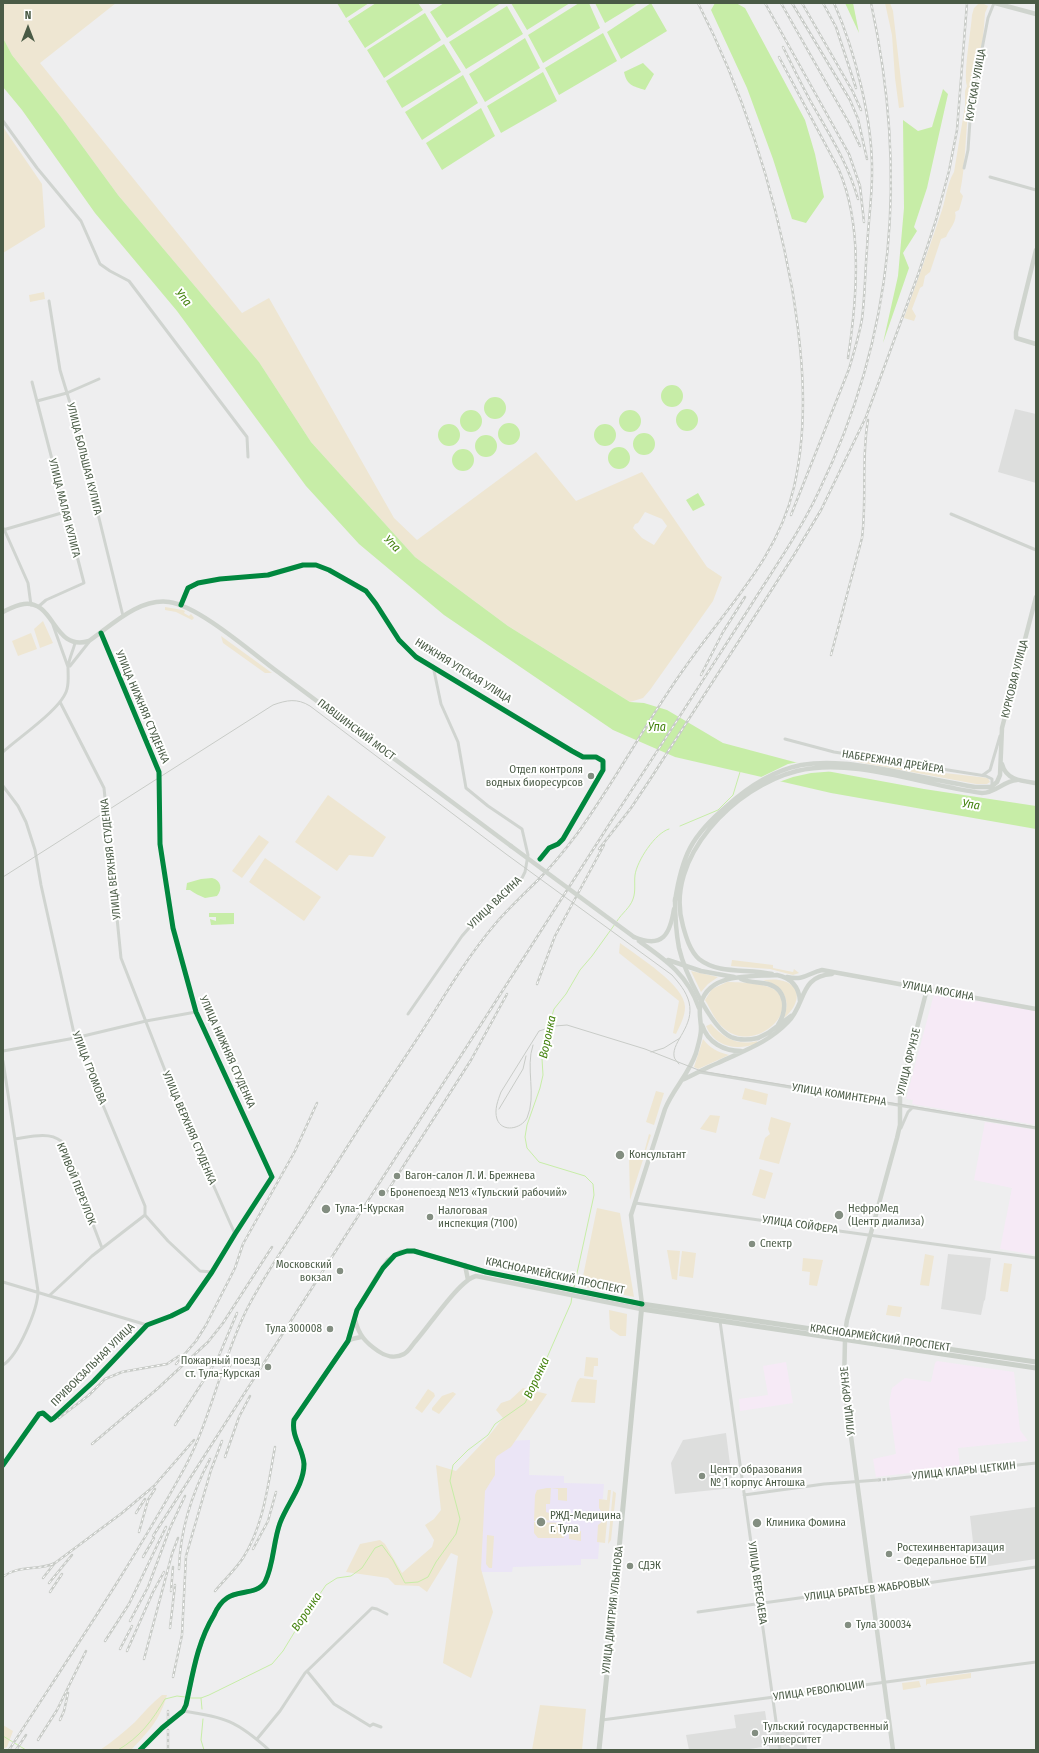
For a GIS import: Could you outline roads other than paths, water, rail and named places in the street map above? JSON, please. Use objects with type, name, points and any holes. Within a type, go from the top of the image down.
[{"type":"main road","points":[[995,3],[1036,14]]},
{"type":"main road","points":[[1036,250],[1016,328],[1016,338],[1036,344]]},
{"type":"main road","name":"КУРКОВАЯ УЛИЦА","points":[[991,786],[999,778],[1002,728],[1036,597]]},
{"type":"main road","name":"ПАВШИНСКИЙ МОСТ","points":[[89,641],[124,617],[150,603],[170,602],[181,605],[201,615],[634,937],[668,960]]},
{"type":"main road","points":[[3,612],[19,606],[31,604],[38,607],[46,615],[64,638],[75,643],[89,641]]},
{"type":"main road","points":[[1001,762],[1006,773],[1017,780]]},
{"type":"main road","points":[[634,937],[648,941],[660,940],[668,932],[681,868],[692,843],[698,834],[717,814],[747,789],[773,774],[800,765],[829,763],[975,787],[991,786]]},
{"type":"main road","points":[[777,975],[765,972],[730,970],[710,965],[698,958],[692,950],[681,919],[681,889],[689,860],[699,842],[717,821],[744,796],[767,782],[799,770],[838,767],[862,768],[984,793],[995,791],[1007,781],[1017,780],[1036,783]]},
{"type":"main road","points":[[675,899],[676,930],[683,960],[693,984],[715,1024],[724,1032],[737,1039],[748,1040],[758,1038],[768,1033],[795,1013]]},
{"type":"main road","points":[[668,960],[701,971],[770,985],[779,991],[783,997],[785,1006],[783,1016],[778,1025]]},
{"type":"main road","points":[[641,1306],[631,1219],[665,1109],[671,1095],[689,1069],[698,1043],[701,1024],[700,1009],[688,984],[668,960]]},
{"type":"main road","name":"УЛИЦА МОСИНА","points":[[777,975],[798,979],[822,970],[1036,1009]]},
{"type":"main road","points":[[682,1080],[769,1039],[785,1026],[795,1013],[806,988],[815,979],[824,975],[840,974]]},
{"type":"main road","points":[[700,1009],[705,994],[714,984],[724,980],[738,978],[777,975]]},
{"type":"main road","points":[[785,977],[798,990],[800,1002]]},
{"type":"main road","name":"УЛИЦА ФРУНЗЕ","points":[[893,1750],[844,1384],[845,1333],[847,1320],[872,1234],[897,1138],[900,1125],[900,1093],[928,989]]},
{"type":"main road","points":[[701,1024],[705,1033],[715,1043],[729,1050],[743,1051]]},
{"type":"main road","name":"УЛИЦА КОМИНТЕРНА","points":[[689,1069],[699,1072]]},
{"type":"main road","name":"КРАСНОАРМЕЙСКИЙ ПРОСПЕКТ","points":[[183,1711],[186,1705],[196,1653],[208,1624],[219,1606],[228,1597],[260,1588],[267,1577],[280,1524],[298,1485],[304,1466],[301,1451],[294,1435],[294,1420],[348,1342],[358,1310],[379,1273],[388,1260],[394,1255],[407,1251],[414,1251],[499,1275],[552,1285],[641,1306],[720,1321],[1036,1368]]},
{"type":"main road","points":[[355,1320],[361,1338],[383,1354],[394,1357],[404,1354],[423,1334],[444,1306],[468,1280],[465,1265]]},
{"type":"main road","name":"КРАСНОАРМЕЙСКИЙ ПРОСПЕКТ","points":[[468,1280],[476,1276],[579,1297],[845,1333],[1036,1362]]},
{"type":"main road","points":[[548,1290],[552,1285]]},
{"type":"main road","name":"УЛИЦА ДМИТРИЯ УЛЬЯНОВА","points":[[599,1750],[641,1306]]},
{"type":"main road","points":[[348,1342],[352,1339],[361,1338]]},
{"type":"main road","points":[[140,1750],[162,1728],[183,1711]]},
{"type":"street","name":"КУРСКАЯ УЛИЦА","points":[[964,168],[968,150],[971,106],[988,18],[995,3]]},
{"type":"street","points":[[3,120],[37,168],[81,220],[100,264],[129,281],[247,437],[248,457]]},
{"type":"street","points":[[990,177],[1036,190]]},
{"type":"street","name":"УЛИЦА БОЛЬШАЯ КУЛИГА","points":[[49,301],[60,370],[124,617]]},
{"type":"street","points":[[37,401],[67,393],[99,379]]},
{"type":"street","name":"УЛИЦА МАЛАЯ КУЛИГА","points":[[32,382],[84,583],[46,600],[38,607]]},
{"type":"street","points":[[31,604],[28,583],[4,530],[66,512]]},
{"type":"street","points":[[951,514],[1036,550]]},
{"type":"street","name":"НИЖНЯЯ УПСКАЯ УЛИЦА","points":[[181,605],[188,588],[198,583],[268,574],[303,565],[316,565],[329,570],[366,591],[402,644],[416,657],[583,757],[596,757],[603,761],[603,770],[563,839],[558,844],[549,848],[540,858]]},
{"type":"street","points":[[53,624],[68,669]]},
{"type":"street","name":"УЛИЦА НИЖНЯЯ CТУДЕНКA","points":[[101,633],[159,772],[160,844],[169,905],[173,928],[196,1012],[272,1177]]},
{"type":"street","points":[[68,669],[89,641]]},
{"type":"street","points":[[3,752],[60,702],[67,690],[68,669],[75,643]]},
{"type":"street","name":"УЛИЦА ВАСИНА","points":[[408,1014],[462,936],[483,912],[522,878],[528,855],[524,832],[519,825],[488,806],[466,788],[458,742],[441,704],[433,666]]},
{"type":"street","name":"УЛИЦА ВЕРХНЯЯ СТУДЕНКА","points":[[60,702],[104,788],[122,958],[146,1021]]},
{"type":"street","points":[[983,776],[990,770],[1002,728]]},
{"type":"street","name":"НАБЕРЕЖНАЯ ДРЕЙЕРА","points":[[785,739],[834,752],[983,776]]},
{"type":"street","points":[[983,776],[992,779],[993,783],[991,786]]},
{"type":"street","name":"УЛИЦА ГРОМОВА","points":[[3,786],[18,806],[26,822],[35,850],[41,885],[75,1038],[145,1206],[145,1215],[168,1241],[200,1271],[212,1272]]},
{"type":"street","points":[[3,1051],[75,1038],[146,1021],[196,1012]]},
{"type":"street","name":"УЛИЦА ВЕРХНЯЯ CТУДЕНКА","points":[[146,1021],[184,1119],[235,1234]]},
{"type":"street","points":[[3,1061],[38,1291],[38,1302],[29,1324],[14,1354],[3,1366]]},
{"type":"street","name":"УЛИЦА КОМИНТЕРНА","points":[[699,1072],[1036,1128]]},
{"type":"street","points":[[897,1138],[904,1120],[913,1107]]},
{"type":"street","name":"КРИВОЙ ПЕРЕУЛОК","points":[[15,1139],[55,1136],[61,1141],[102,1248]]},
{"type":"street","name":"ПРИВОКЗАЛЬНАЯ УЛИЦА","points":[[3,1465],[39,1414],[43,1413],[51,1420],[54,1418],[94,1381],[146,1325],[172,1316],[187,1308],[212,1272],[272,1177]]},
{"type":"street","name":"УЛИЦА СОЙФЕРА","points":[[635,1203],[872,1234],[1036,1258]]},
{"type":"street","points":[[50,1295],[102,1248],[145,1215]]},
{"type":"street","points":[[3,1282],[38,1291],[146,1325]]},
{"type":"street","name":"УЛИЦА ВЕРЕСАЕВА","points":[[720,1321],[780,1750]]},
{"type":"street","name":"УЛИЦА КЛАРЫ ЦЕТКИН","points":[[891,1479],[1036,1463]]},
{"type":"street","points":[[744,1495],[857,1481],[878,1480]]},
{"type":"street","name":"УЛИЦА БРАТЬЕВ ЖАБРОВЫХ","points":[[698,1612],[1036,1567]]},
{"type":"street","points":[[257,1739],[280,1711],[307,1671],[372,1608],[387,1614]]},
{"type":"street","name":"УЛИЦА РЕВОЛЮЦИИ","points":[[602,1720],[1036,1662]]},
{"type":"street","points":[[307,1671],[334,1704],[370,1726],[373,1724],[381,1727]]},
{"type":"street","points":[[183,1711],[225,1719],[246,1730],[269,1750]]},
{"type":"water","points":[[337,3],[369,3],[346,18]]},
{"type":"water","points":[[376,3],[418,3],[423,10],[365,48],[348,21]]},
{"type":"water","points":[[444,3],[501,3],[447,38],[430,12]]},
{"type":"water","points":[[511,3],[570,3],[527,30]]},
{"type":"water","points":[[579,3],[589,3],[600,28],[543,63],[528,35]]},
{"type":"water","points":[[595,3],[638,3],[605,23]]},
{"type":"water","points":[[651,3],[667,31],[621,59],[607,32]]},
{"type":"water","points":[[715,3],[736,3],[745,8],[805,120],[815,154],[824,197],[806,223],[792,219],[773,159],[747,88],[711,10]]},
{"type":"water","points":[[845,3],[853,3],[859,33]]},
{"type":"water","points":[[507,6],[523,34],[466,69],[449,42]]},
{"type":"water","points":[[425,13],[441,40],[384,78],[367,50]]},
{"type":"water","points":[[603,33],[617,61],[559,95],[545,68]]},
{"type":"water","name":"Упа","points":[[3,38],[12,55],[61,117],[118,195],[259,362],[311,442],[415,557],[508,626],[630,702],[644,703],[667,710],[723,743],[832,772],[924,789],[1036,806],[1036,829],[831,793],[675,757],[613,730],[444,615],[359,544],[306,486],[177,311],[95,213],[22,110],[3,87]]},
{"type":"water","points":[[525,38],[540,68],[485,102],[469,74]]},
{"type":"water","points":[[444,44],[461,72],[402,108],[386,81]]},
{"type":"water","points":[[643,63],[654,74],[645,90],[631,85],[625,77],[624,72]]},
{"type":"water","points":[[543,72],[557,101],[501,133],[487,106]]},
{"type":"water","points":[[463,75],[478,103],[422,140],[405,112]]},
{"type":"water","points":[[943,89],[948,94],[927,188],[914,227],[917,231],[903,253],[909,268],[883,343],[898,276],[904,208],[903,120],[918,131],[932,127]]},
{"type":"water","points":[[481,108],[495,136],[442,170],[426,143]]},
{"type":"water","points":[[672,385],[680,388],[683,396],[680,404],[672,407],[664,404],[661,396],[664,388]]},
{"type":"water","points":[[495,397],[503,400],[506,408],[503,416],[495,419],[487,416],[484,408],[487,400]]},
{"type":"water","points":[[683,409],[691,409],[698,416],[698,424],[691,431],[683,431],[676,424],[676,416]]},
{"type":"water","points":[[471,410],[479,413],[482,421],[479,429],[471,432],[463,429],[460,421],[463,413]]},
{"type":"water","points":[[626,410],[634,410],[641,417],[641,425],[634,432],[626,432],[619,425],[619,417]]},
{"type":"water","points":[[505,423],[513,423],[520,430],[520,438],[513,445],[505,445],[498,438],[498,430]]},
{"type":"water","points":[[449,424],[457,427],[460,435],[457,443],[449,446],[441,443],[438,435],[441,427]]},
{"type":"water","points":[[601,424],[609,424],[616,431],[616,439],[609,446],[601,446],[594,439],[594,431]]},
{"type":"water","points":[[644,433],[652,436],[655,444],[652,452],[644,455],[636,452],[633,444],[636,436]]},
{"type":"water","points":[[482,435],[490,435],[497,442],[497,450],[490,457],[482,457],[475,450],[475,442]]},
{"type":"water","points":[[615,447],[623,447],[630,454],[630,462],[623,469],[615,469],[608,462],[608,454]]},
{"type":"water","points":[[459,449],[467,449],[474,456],[474,464],[467,471],[459,471],[452,464],[452,456]]},
{"type":"water","points":[[698,493],[705,505],[693,511],[686,500]]},
{"type":"water","points":[[212,878],[215,879],[220,885],[220,891],[217,896],[205,898],[190,890],[186,890],[187,883]]},
{"type":"water","points":[[209,913],[234,913],[234,924],[211,925],[210,919],[216,921],[216,917],[209,917]]},
{"type":"waterway","name":"Воронка","points":[[680,826],[718,810],[733,795],[740,772]]},
{"type":"waterway","name":"Воронка","points":[[617,921],[633,899],[635,875],[639,862],[658,836],[669,829]]},
{"type":"waterway","name":"Воронка","points":[[574,1287],[594,1195],[593,1184],[585,1176],[539,1162],[527,1148],[525,1137],[527,1125],[543,1075],[542,1059],[551,1033],[550,1022],[554,1009],[566,994],[580,970],[615,924]]},
{"type":"waterway","name":"Воронка","points":[[190,1698],[201,1698],[209,1695],[272,1664],[283,1651],[326,1585],[337,1578],[351,1576],[362,1568],[375,1548],[382,1545],[393,1560],[405,1583],[418,1582],[428,1577],[436,1562],[456,1534],[460,1519],[450,1481],[453,1465],[468,1450],[488,1435],[495,1424],[525,1403],[538,1378],[571,1303],[572,1296]]},
{"type":"waterway","name":"Воронка","points":[[118,1750],[133,1740],[145,1728],[165,1699],[177,1696],[185,1697]]},
{"type":"waterway","points":[[201,1698],[202,1709]]},
{"type":"waterway","points":[[203,1719],[201,1740],[204,1750]]},
{"type":"waterway","name":"Воронка","points":[[3,1736],[26,1750]]},
{"type":"tunnel","points":[[878,1480],[891,1479]]},
{"type":"tram line","points":[[3,877],[273,705],[287,701],[305,703],[506,854],[672,975],[686,994],[690,1011],[686,1026],[674,1050],[674,1057],[679,1064]]},
{"type":"tram line","points":[[533,1045],[530,1063],[530,1109],[524,1122],[516,1127],[507,1128],[499,1123],[496,1116],[497,1105],[501,1092],[539,1031],[555,1026],[567,1025],[645,1049],[701,1071],[1036,1127]]},
{"type":"tram line","points":[[651,1052],[664,1048],[680,1038]]},
{"type":"tram line","points":[[499,1109],[523,1069],[526,1056]]},
{"type":"railway","points":[[9,1750],[143,1541],[184,1469],[202,1430],[237,1330],[268,1272],[464,965],[496,923],[538,880],[577,834],[605,793],[672,687],[701,645],[734,603],[763,560],[776,537],[786,513],[794,487],[799,462],[803,412],[803,388],[799,338],[792,288],[776,214],[756,142],[730,72],[698,3]]},
{"type":"railway","points":[[765,3],[849,154],[860,186],[864,222]]},
{"type":"railway","points":[[781,3],[849,123],[860,146]]},
{"type":"railway","points":[[792,3],[850,100],[858,119],[867,159]]},
{"type":"railway","points":[[802,3],[853,92],[861,110]]},
{"type":"railway","points":[[823,3],[836,27],[856,88]]},
{"type":"railway","points":[[791,515],[849,369],[861,325],[864,302],[872,183],[872,153],[866,109],[856,64],[834,3]]},
{"type":"railway","points":[[153,1536],[748,610],[795,536],[819,491],[845,432],[864,372],[879,312],[887,252],[891,191],[889,129],[883,66],[871,3]]},
{"type":"railway","points":[[599,849],[631,808],[651,778],[794,555],[821,510],[866,417],[919,272],[936,220],[949,171],[957,130],[967,3]]},
{"type":"railway","points":[[783,47],[849,173],[858,199]]},
{"type":"railway","points":[[779,57],[839,170],[847,192],[852,215],[856,263],[854,312],[848,358]]},
{"type":"railway","points":[[831,655],[862,538],[865,449],[868,420]]},
{"type":"railway","points":[[701,675],[723,632],[745,597]]},
{"type":"railway","points":[[537,984],[555,936],[604,845]]},
{"type":"railway","points":[[385,1195],[471,1060],[507,994]]},
{"type":"railway","points":[[176,1364],[196,1341],[206,1325],[235,1268],[243,1244],[295,1151],[317,1103]]},
{"type":"railway","points":[[92,1444],[156,1390],[208,1342],[223,1323],[272,1247]]},
{"type":"railway","points":[[175,1425],[218,1358],[237,1313]]},
{"type":"railway","points":[[59,1418],[89,1395],[105,1379],[122,1372],[167,1364],[179,1356]]},
{"type":"railway","points":[[225,1374],[234,1359]]},
{"type":"railway","points":[[225,1457],[239,1417],[250,1396]]},
{"type":"railway","points":[[4,1576],[16,1570],[42,1567],[55,1563],[122,1513],[154,1486],[194,1440]]},
{"type":"railway","points":[[173,1677],[182,1635],[186,1556],[211,1470],[222,1441]]},
{"type":"railway","points":[[215,1591],[237,1567],[256,1532],[261,1518],[275,1447]]},
{"type":"railway","points":[[179,1569],[182,1541],[188,1512],[210,1459]]},
{"type":"railway","points":[[139,1532],[148,1500],[155,1489]]},
{"type":"railway","points":[[253,1549],[268,1521],[276,1492]]},
{"type":"railway","points":[[130,1621],[148,1587],[170,1528],[185,1496]]},
{"type":"railway","points":[[136,1513],[145,1499]]},
{"type":"railway","points":[[105,1641],[129,1604],[166,1527]]},
{"type":"railway","points":[[143,1557],[154,1538]]},
{"type":"railway","points":[[144,1659],[172,1554],[178,1538]]},
{"type":"railway","points":[[49,1583],[72,1555]]},
{"type":"railway","points":[[43,1578],[54,1564]]},
{"type":"railway","points":[[171,1591],[173,1567]]},
{"type":"railway","points":[[127,1651],[153,1592],[164,1572]]},
{"type":"railway","points":[[50,1592],[62,1574]]},
{"type":"railway","points":[[170,1628],[175,1585]]},
{"type":"railway","points":[[120,1649],[132,1626]]},
{"type":"railway","points":[[38,1740],[57,1710],[86,1651]]},
{"type":"railway","points":[[60,1720],[64,1711],[68,1693]]},
{"type":"railway","points":[[168,1711],[168,1719]]},
{"type":"railway","points":[[168,1730],[168,1750]]},
{"type":"railway","points":[[16,1750],[26,1735]]},
{"type":"place","name":"Отдел контроля водных биоресурсов","points":[[591,776]]},
{"type":"place","name":"Консультант","points":[[620,1155]]},
{"type":"place","name":"Вагон-салон Л. И. Брежнева","points":[[397,1176]]},
{"type":"place","name":"Бронепоезд №13 «Тульский рабочий»","points":[[382,1193]]},
{"type":"place","name":"Тула-1-Курская","points":[[326,1209]]},
{"type":"place","name":"НефроМед (Центр диализа)","points":[[839,1215]]},
{"type":"place","name":"Налоговая инспекция (7100)","points":[[430,1217]]},
{"type":"place","name":"Спектр","points":[[752,1244]]},
{"type":"place","name":"Московский вокзал","points":[[340,1271]]},
{"type":"place","name":"Тула 300008","points":[[330,1329]]},
{"type":"place","name":"Пожарный поезд ст. Тула-Курская","points":[[268,1367]]},
{"type":"place","name":"Центр образования № 1 корпус Антошка","points":[[702,1476]]},
{"type":"place","name":"РЖД-Медицина г. Тула","points":[[541,1522]]},
{"type":"place","name":"Клиника Фомина","points":[[757,1523]]},
{"type":"place","name":"Ростехинвентаризация - Федеральное БТИ","points":[[889,1554]]},
{"type":"place","name":"СДЭК","points":[[630,1566]]},
{"type":"place","name":"Тула 300034","points":[[848,1625]]},
{"type":"place","name":"Тульский государственный университет","points":[[755,1733]]}]
